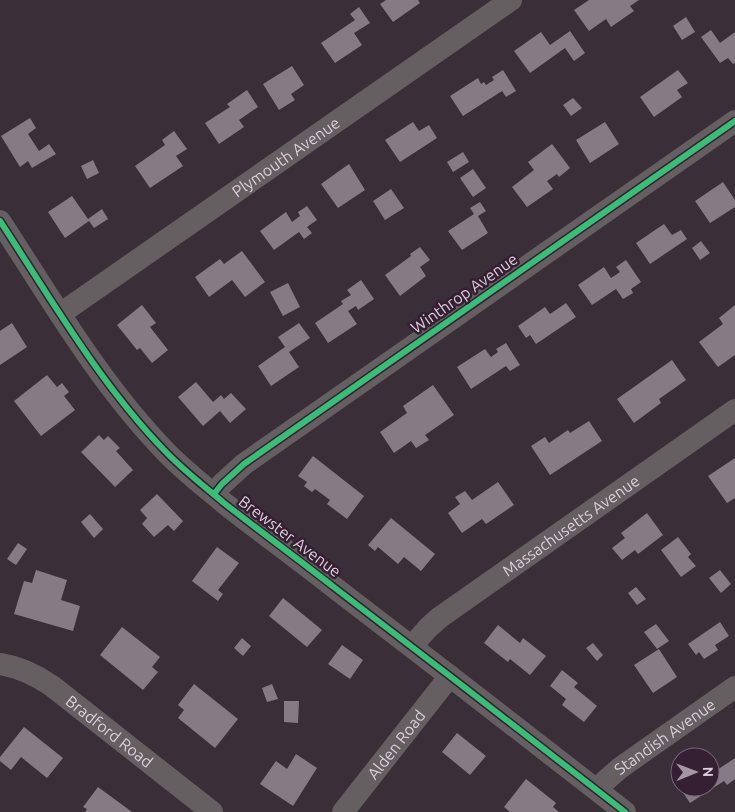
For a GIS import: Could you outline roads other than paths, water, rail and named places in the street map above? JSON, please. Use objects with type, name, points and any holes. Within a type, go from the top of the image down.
[{"type":"street","name":"Plymouth Avenue","points":[[60,314],[511,0]]},
{"type":"street","name":"Winthrop Avenue","points":[[214,494],[244,464],[735,121]]},
{"type":"street","name":"Brewster Avenue","points":[[0,221],[96,366],[151,437],[167,454],[198,482],[626,812]]},
{"type":"street","name":"Massachusetts Avenue","points":[[412,646],[439,618],[735,410]]},
{"type":"street","name":"Bradford Road","points":[[0,664],[19,668],[52,686],[212,812]]},
{"type":"street","name":"Alden Road","points":[[343,812],[450,676]]},
{"type":"street","name":"Standish Avenue","points":[[598,790],[620,768],[735,687]]}]
